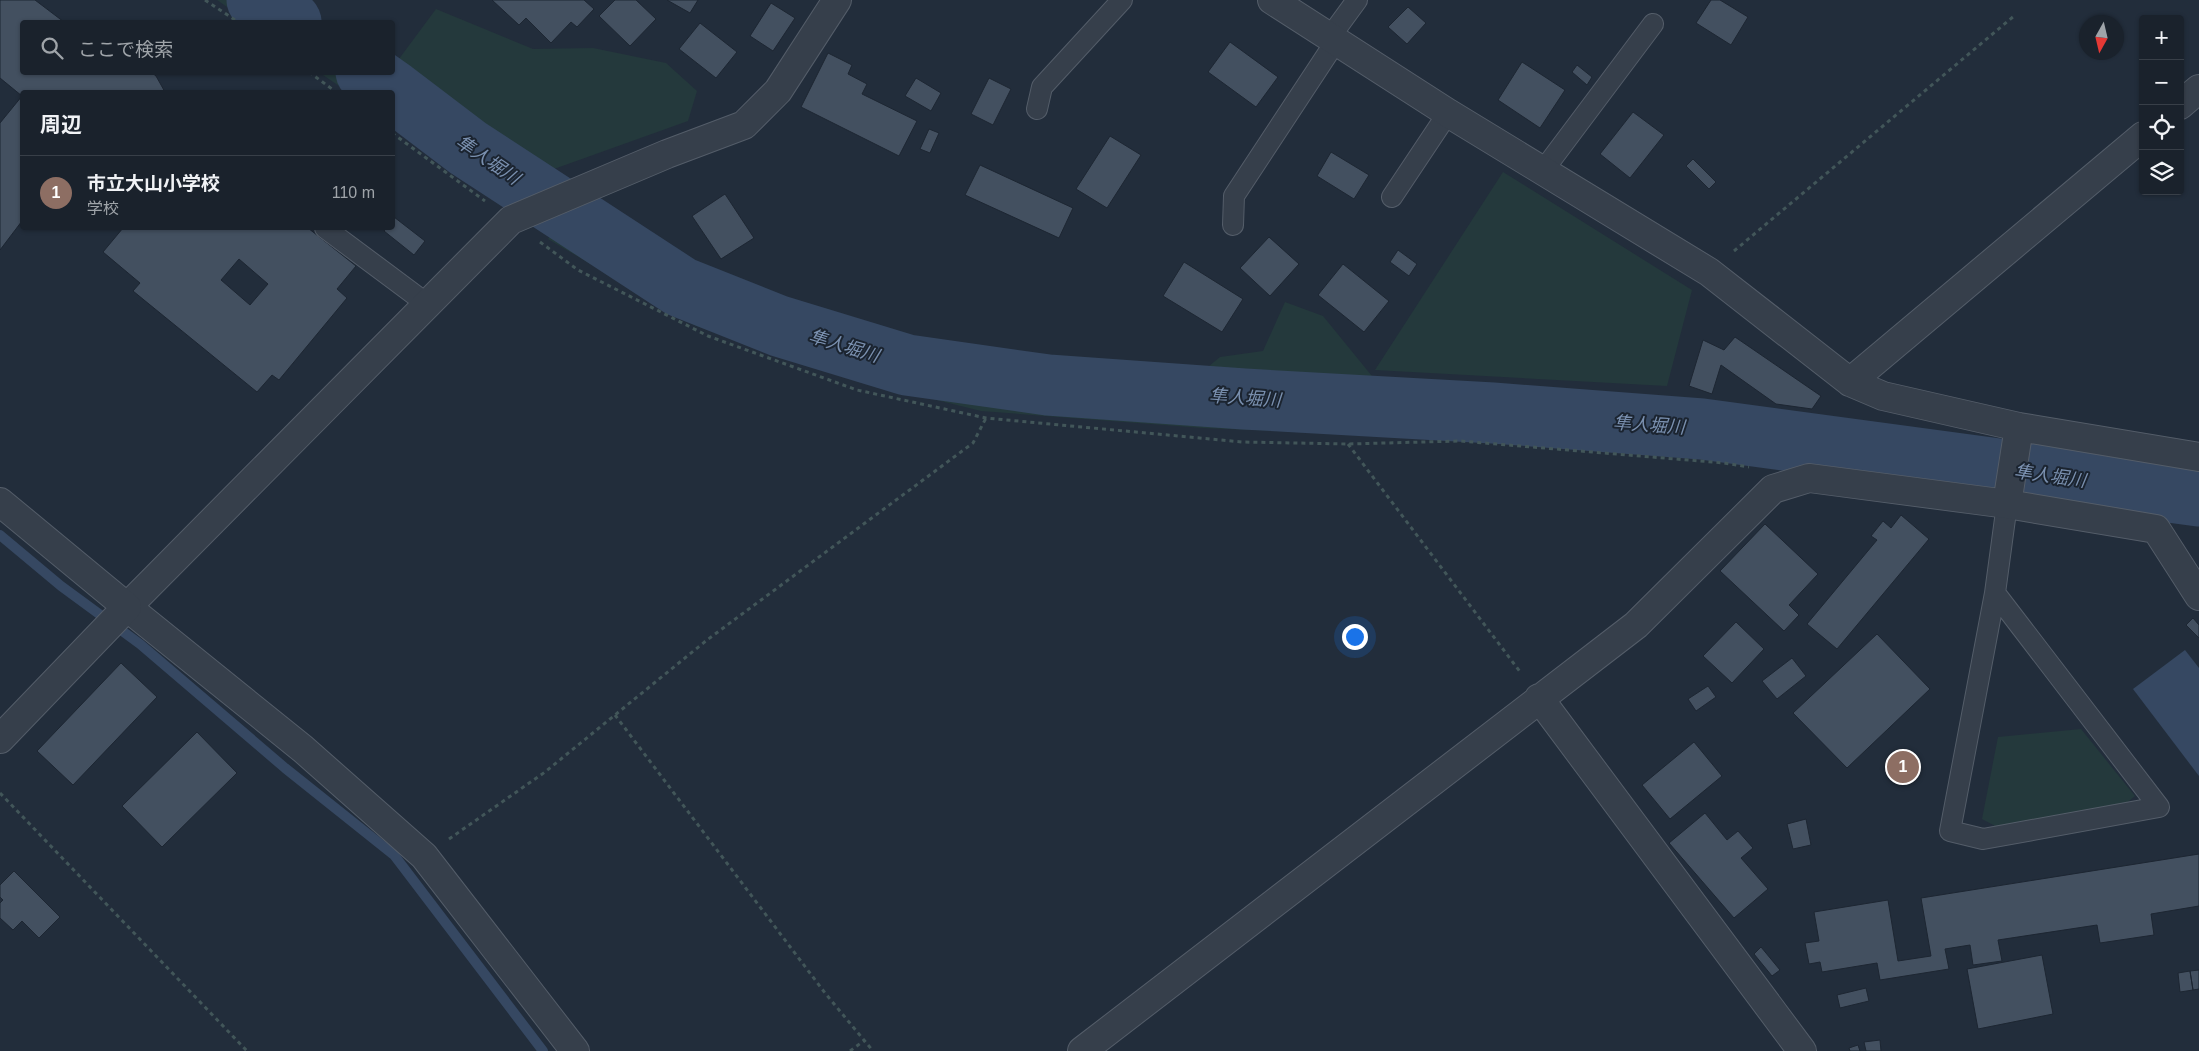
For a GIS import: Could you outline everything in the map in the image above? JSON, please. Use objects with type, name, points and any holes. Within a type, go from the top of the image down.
[{"type":"street","points":[[0,739],[127,607],[511,220],[667,154],[744,125],[778,91],[837,0]]},
{"type":"street","points":[[1272,0],[1542,172],[1709,272],[1850,382],[1883,396],[2018,437],[2199,456]]},
{"type":"street","points":[[2184,102],[2199,89]]},
{"type":"street","points":[[1850,382],[2139,139]]},
{"type":"street","points":[[2008,504],[2018,437]]},
{"type":"street","points":[[1082,1051],[1636,625],[1773,489],[1809,478],[2008,504],[2156,529],[2199,596]]},
{"type":"street","points":[[0,502],[303,749],[424,856],[575,1051]]},
{"type":"street","points":[[1539,698],[1802,1051]]},
{"type":"lane","points":[[1037,108],[1042,87],[1122,0]]},
{"type":"lane","points":[[1233,225],[1234,196],[1357,0]]},
{"type":"lane","points":[[1542,172],[1653,24]]},
{"type":"lane","points":[[1392,197],[1448,113]]},
{"type":"lane","points":[[328,230],[427,304]]},
{"type":"lane","points":[[1994,593],[2159,807],[1983,839],[1950,830],[1994,593],[2008,504]]},
{"type":"path","points":[[205,0],[235,20]]},
{"type":"path","points":[[1709,272],[2014,16]]},
{"type":"path","points":[[313,75],[333,90]]},
{"type":"path","points":[[395,135],[578,270],[708,336],[857,390],[986,418],[1242,442],[1348,444],[1460,441],[1724,463],[1752,468]]},
{"type":"path","points":[[424,856],[545,772],[707,640],[973,443],[986,418]]},
{"type":"path","points":[[1348,444],[1539,698]]},
{"type":"path","points":[[615,715],[825,993],[873,1051]]},
{"type":"path","points":[[0,793],[247,1051]]},
{"type":"path","points":[[850,1051],[865,1040]]},
{"type":"green space","points":[[217,0],[237,0],[268,20],[246,20]]},
{"type":"green space","points":[[436,9],[533,49],[593,48],[666,63],[697,91],[688,121],[540,174],[395,68],[395,64]]},
{"type":"green space","points":[[323,75],[348,75],[371,90],[345,90]]},
{"type":"green space","points":[[395,106],[522,193],[503,201],[395,125]]},
{"type":"green space","points":[[1503,172],[1692,290],[1667,386],[1375,370]]},
{"type":"green space","points":[[559,223],[684,302],[901,376],[1029,393],[1196,410],[1671,436],[1998,473],[1997,484],[1984,492],[1766,462],[1507,440],[1203,428],[981,411],[852,379],[696,326],[548,239]]},
{"type":"green space","points":[[1285,302],[1323,316],[1376,381],[1367,394],[1185,386],[1220,357],[1263,351]]},
{"type":"green space","points":[[2040,449],[2199,473],[2199,489],[2038,464]]},
{"type":"green space","points":[[2035,479],[2199,505],[2199,526],[2034,502]]},
{"type":"green space","points":[[2081,729],[2135,796],[2124,805],[1999,828],[1982,819],[1998,737]]},
{"type":"water","points":[[2185,650],[2199,668],[2199,776],[2133,689]]},
{"type":"building","points":[[0,0],[35,0],[61,20],[20,20],[20,75],[155,75],[164,90],[20,90],[20,94],[0,78]]},
{"type":"building","points":[[492,0],[584,0],[594,9],[577,27],[571,22],[551,43],[526,18],[519,25]]},
{"type":"building","points":[[615,0],[636,0],[656,19],[630,46],[599,16]]},
{"type":"building","points":[[667,0],[698,0],[690,13]]},
{"type":"building","points":[[1711,0],[1720,0],[1748,17],[1731,45],[1696,23]]},
{"type":"building","points":[[771,3],[795,18],[773,51],[750,36]]},
{"type":"building","points":[[1408,7],[1426,23],[1407,44],[1388,27]]},
{"type":"building","points":[[700,23],[737,52],[716,78],[679,49]]},
{"type":"building","points":[[1230,42],[1278,77],[1256,107],[1208,72]]},
{"type":"building","points":[[828,53],[852,65],[848,74],[867,84],[862,94],[917,121],[899,156],[801,107]]},
{"type":"building","points":[[1522,62],[1565,90],[1540,128],[1498,100]]},
{"type":"building","points":[[1577,65],[1592,77],[1587,85],[1572,72]]},
{"type":"building","points":[[916,78],[941,93],[931,111],[905,96]]},
{"type":"building","points":[[989,78],[1011,89],[993,125],[971,114]]},
{"type":"building","points":[[20,98],[20,224],[0,250],[0,123]]},
{"type":"building","points":[[1633,112],[1664,135],[1630,178],[1600,154]]},
{"type":"building","points":[[929,129],[939,133],[930,153],[920,149]]},
{"type":"building","points":[[1110,136],[1141,155],[1107,208],[1076,189]]},
{"type":"building","points":[[1331,152],[1369,175],[1354,199],[1317,176]]},
{"type":"building","points":[[1693,159],[1716,182],[1709,189],[1686,166]]},
{"type":"building","points":[[980,165],[1073,208],[1059,238],[965,195]]},
{"type":"building","points":[[725,194],[754,238],[721,259],[692,216]]},
{"type":"building","points":[[395,218],[425,241],[414,255],[384,231],[395,230]]},
{"type":"building","points":[[121,230],[311,230],[356,266],[337,289],[347,298],[279,380],[272,375],[257,392],[133,291],[140,283],[103,252]],"holes":[[[239,259],[268,284],[250,305],[221,280]]]},
{"type":"building","points":[[1269,237],[1299,264],[1270,296],[1240,268]]},
{"type":"building","points":[[1398,250],[1417,264],[1409,276],[1390,262]]},
{"type":"building","points":[[1184,262],[1243,299],[1222,332],[1163,296]]},
{"type":"building","points":[[1343,264],[1389,301],[1364,332],[1318,295]]},
{"type":"building","points":[[1735,337],[1821,396],[1812,409],[1776,404],[1721,365],[1712,394],[1689,386],[1703,340],[1724,350]]},
{"type":"building","points":[[1901,515],[1929,539],[1837,649],[1807,624],[1877,540],[1871,536],[1883,521],[1891,528]]},
{"type":"building","points":[[1765,524],[1818,574],[1789,605],[1799,615],[1784,631],[1720,571]]},
{"type":"building","points":[[2193,618],[2199,625],[2199,638],[2186,625]]},
{"type":"building","points":[[1736,622],[1764,649],[1732,683],[1703,656]]},
{"type":"building","points":[[1877,634],[1930,689],[1847,768],[1793,713]]},
{"type":"building","points":[[1792,658],[1806,676],[1777,699],[1762,681]]},
{"type":"building","points":[[121,663],[157,697],[73,785],[37,751]]},
{"type":"building","points":[[1708,686],[1716,697],[1696,711],[1688,699]]},
{"type":"building","points":[[197,732],[237,773],[162,847],[122,806]]},
{"type":"building","points":[[1694,742],[1722,776],[1670,819],[1642,785]]},
{"type":"building","points":[[1705,813],[1727,840],[1738,831],[1753,848],[1741,858],[1768,889],[1734,918],[1669,843]]},
{"type":"building","points":[[1806,819],[1811,845],[1793,849],[1787,824]]},
{"type":"building","points":[[2199,854],[2199,906],[2151,914],[2154,935],[2100,943],[2097,925],[1998,940],[2002,961],[1973,965],[1970,945],[1945,949],[1949,969],[1880,980],[1877,963],[1822,972],[1820,962],[1809,964],[1805,943],[1819,941],[1814,912],[1888,900],[1898,961],[1931,956],[1921,898]]},
{"type":"building","points":[[14,871],[60,917],[39,938],[22,921],[13,930],[0,918],[0,903],[3,900],[0,897],[0,885]]},
{"type":"building","points":[[1761,947],[1780,970],[1772,976],[1754,954]]},
{"type":"building","points":[[2042,955],[2053,1014],[1978,1029],[1967,969]]},
{"type":"building","points":[[2199,970],[2199,989],[2193,990],[2190,971]]},
{"type":"building","points":[[2190,971],[2193,990],[2180,992],[2178,973]]},
{"type":"building","points":[[1866,988],[1869,1001],[1840,1008],[1837,995]]},
{"type":"building","points":[[1880,1040],[1881,1051],[1866,1051],[1864,1042]]},
{"type":"building","points":[[1858,1045],[1860,1051],[1850,1051],[1849,1048]]},
{"type":"waterway","name":"隼人堀川","points":[[257,0],[288,20]]},
{"type":"waterway","name":"隼人堀川","points":[[370,75],[392,90]]},
{"type":"waterway","name":"隼人堀川","points":[[395,93],[468,148],[681,287],[779,326],[907,365],[1048,385],[1244,399],[1493,413],[1702,429],[2199,496]]},
{"type":"waterway","points":[[0,535],[61,586],[140,644],[285,768],[394,855],[543,1051]]},
{"type":"place","name":"市立大山小学校","points":[[1903,767]]}]
